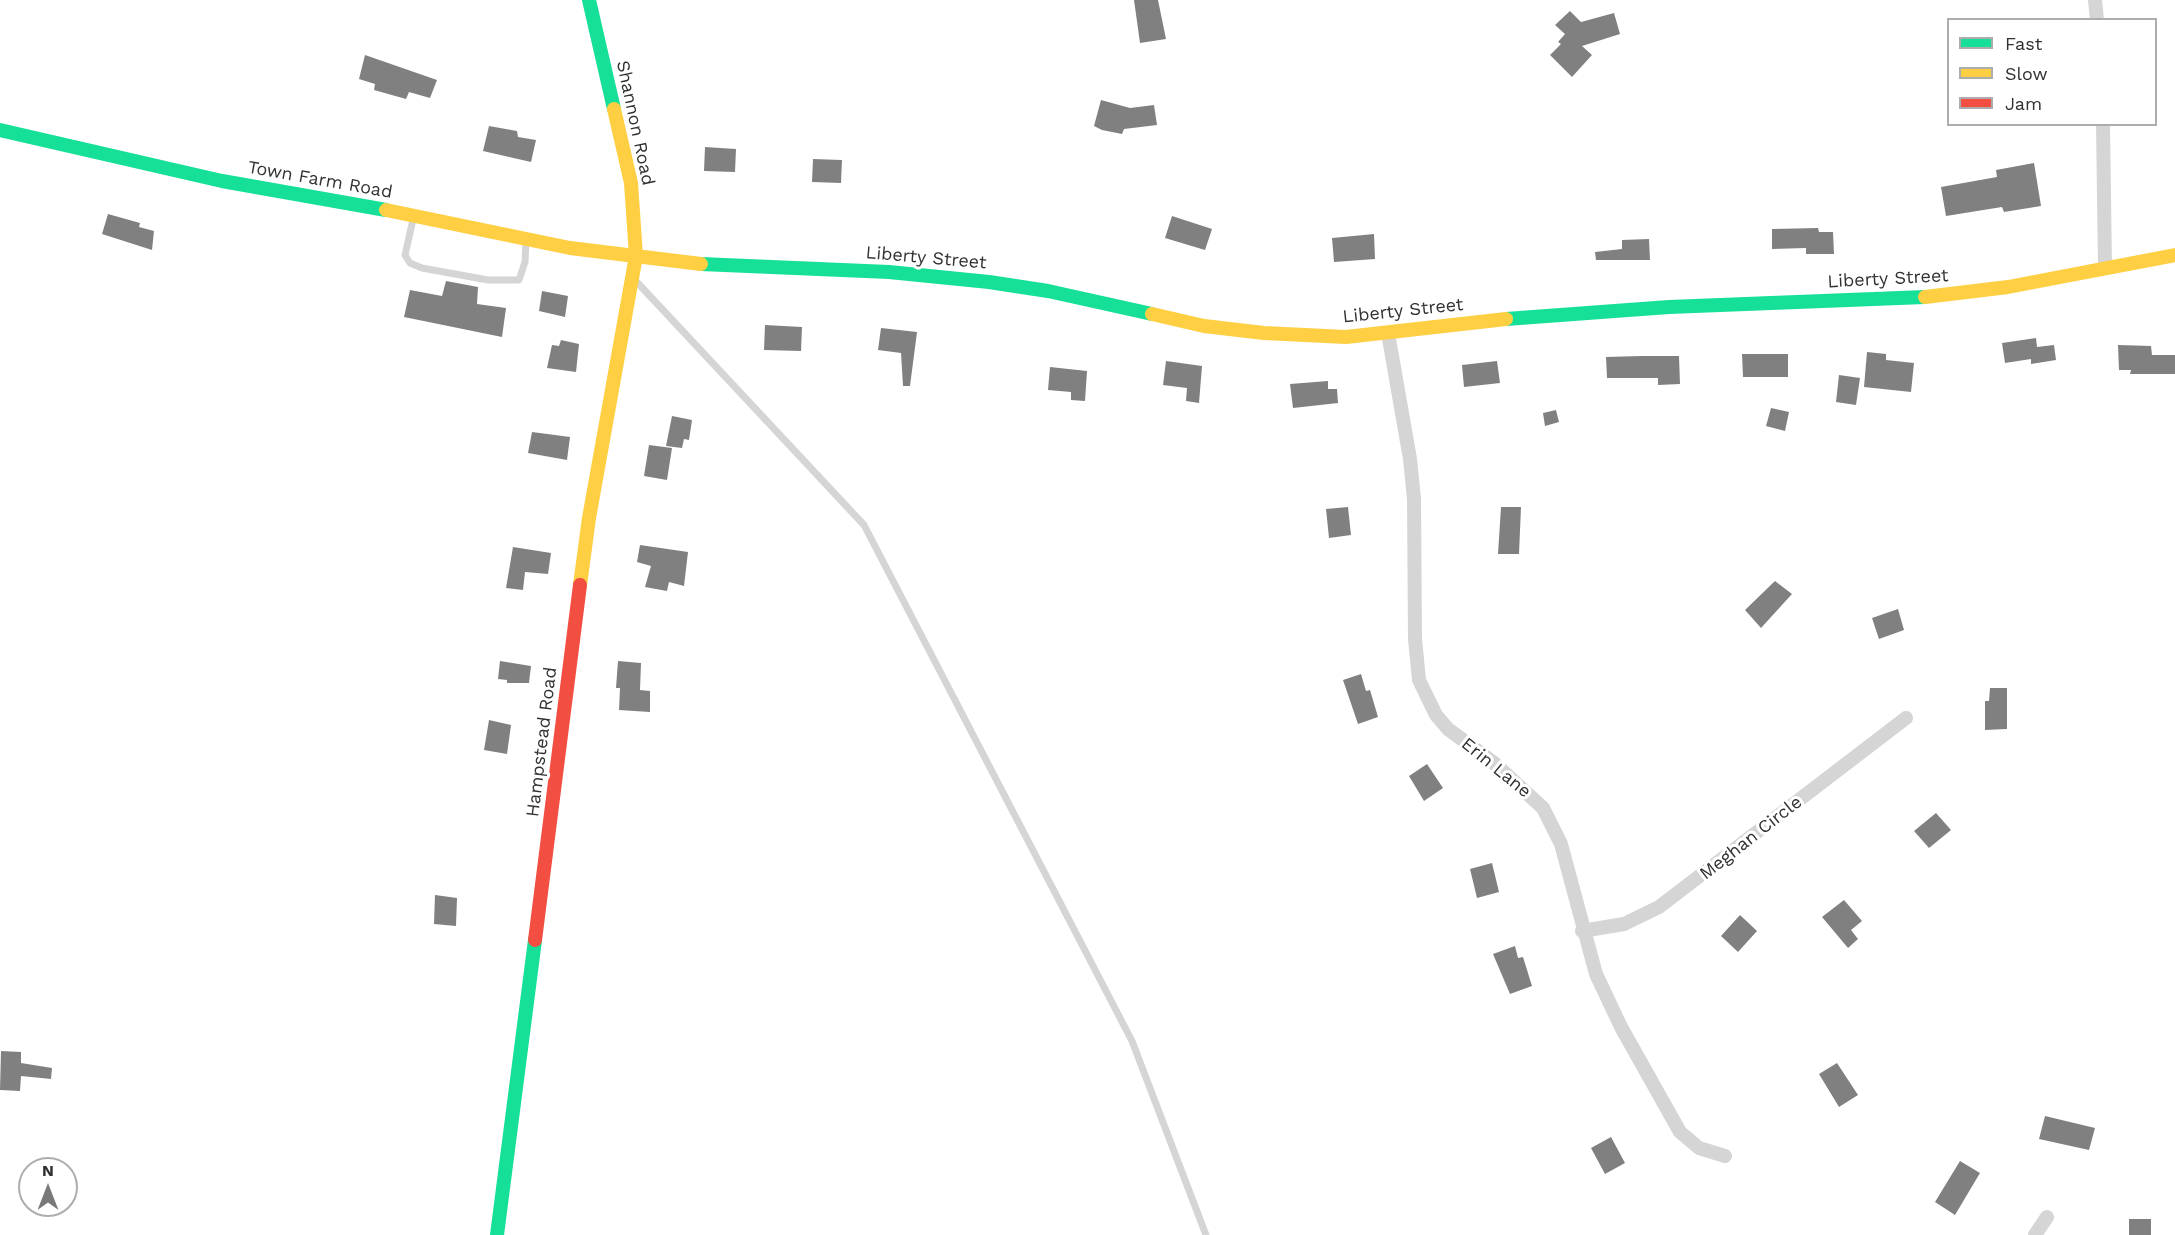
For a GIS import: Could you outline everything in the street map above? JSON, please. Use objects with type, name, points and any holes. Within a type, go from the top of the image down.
[{"type":"street","name":"Shannon Road","points":[[589,0],[631,183],[636,256]]},
{"type":"street","points":[[2095,0],[2097,18]]},
{"type":"street","points":[[2103,126],[2105,268]]},
{"type":"street","name":"Town Farm Road","points":[[0,130],[222,181],[414,215],[526,240],[636,256]]},
{"type":"street","name":"Liberty Street","points":[[636,256],[694,264],[878,271],[989,282],[1048,291],[1204,326],[1264,333],[1346,336],[1552,314],[1927,297],[2008,287],[2175,255]]},
{"type":"street","name":"Hampstead Road","points":[[497,1235],[589,518],[636,256]]},
{"type":"street","name":"Erin Lane","points":[[1388,333],[1410,459],[1414,499],[1415,639],[1419,680],[1436,715],[1448,729],[1494,764],[1543,808],[1554,825],[1561,844],[1582,931],[1596,974],[1621,1028],[1680,1132],[1699,1148],[1725,1156]]},
{"type":"street","name":"Meghan Circle","points":[[1582,931],[1624,924],[1659,907],[1906,718]]},
{"type":"street","points":[[2035,1235],[2047,1217]]},
{"type":"lane","points":[[414,215],[405,255],[410,262],[422,268],[488,279],[519,280],[525,262],[526,240]]},
{"type":"lane","points":[[633,279],[864,525],[1132,1041],[1206,1235]]},
{"type":"building","points":[[1134,0],[1158,0],[1166,39],[1140,43]]},
{"type":"building","points":[[1570,11],[1581,22],[1614,13],[1620,34],[1582,46],[1592,55],[1572,77],[1550,55],[1561,44],[1558,42],[1565,34],[1555,25]]},
{"type":"building","points":[[365,55],[437,80],[430,98],[409,92],[406,99],[374,90],[375,84],[359,79]]},
{"type":"building","points":[[1101,100],[1130,108],[1154,105],[1157,125],[1124,129],[1122,134],[1102,130],[1094,126]]},
{"type":"building","points":[[489,126],[517,131],[518,137],[536,140],[531,162],[483,151]]},
{"type":"building","points":[[705,147],[736,149],[735,172],[704,171]]},
{"type":"building","points":[[813,159],[842,160],[841,183],[812,182]]},
{"type":"building","points":[[2034,163],[2041,206],[2004,212],[2002,207],[1946,216],[1941,187],[1997,177],[1996,170]]},
{"type":"building","points":[[108,214],[140,223],[139,227],[154,231],[152,250],[102,234]]},
{"type":"building","points":[[1172,216],[1212,229],[1205,250],[1165,238]]},
{"type":"building","points":[[1818,228],[1819,232],[1833,232],[1834,254],[1806,254],[1806,248],[1772,249],[1772,229]]},
{"type":"building","points":[[1374,234],[1375,259],[1334,262],[1332,238]]},
{"type":"building","points":[[1649,239],[1650,260],[1596,260],[1595,252],[1622,249],[1622,240]]},
{"type":"building","points":[[446,281],[478,287],[477,304],[506,308],[502,337],[404,317],[410,290],[442,296]]},
{"type":"building","points":[[542,291],[568,296],[565,317],[539,311]]},
{"type":"building","points":[[765,325],[802,327],[801,351],[764,350]]},
{"type":"building","points":[[881,328],[917,332],[910,386],[903,386],[901,353],[878,350]]},
{"type":"building","points":[[2036,338],[2037,347],[2054,345],[2056,360],[2031,364],[2031,359],[2005,363],[2002,343]]},
{"type":"building","points":[[561,340],[579,344],[576,372],[547,368],[552,345],[559,346]]},
{"type":"building","points":[[2118,345],[2151,346],[2152,355],[2175,355],[2175,374],[2130,374],[2131,370],[2119,370]]},
{"type":"building","points":[[1867,352],[1886,354],[1886,360],[1914,363],[1911,392],[1864,387]]},
{"type":"building","points":[[1742,354],[1788,354],[1788,377],[1743,377]]},
{"type":"building","points":[[1679,356],[1680,384],[1658,385],[1658,378],[1607,378],[1606,357]]},
{"type":"building","points":[[1166,361],[1202,366],[1199,403],[1186,401],[1187,388],[1163,385]]},
{"type":"building","points":[[1497,361],[1500,383],[1464,387],[1462,365]]},
{"type":"building","points":[[1050,367],[1087,371],[1085,401],[1071,400],[1071,392],[1048,390]]},
{"type":"building","points":[[1839,375],[1860,378],[1856,405],[1836,402]]},
{"type":"building","points":[[1328,381],[1328,389],[1337,389],[1338,403],[1293,408],[1290,384]]},
{"type":"building","points":[[1771,408],[1789,412],[1785,431],[1766,426]]},
{"type":"building","points":[[1556,410],[1559,422],[1545,426],[1543,413]]},
{"type":"building","points":[[672,416],[692,420],[689,440],[684,439],[682,448],[666,446]]},
{"type":"building","points":[[532,432],[570,437],[567,460],[528,453]]},
{"type":"building","points":[[649,445],[672,448],[667,480],[644,476]]},
{"type":"building","points":[[1348,507],[1351,535],[1329,538],[1326,509]]},
{"type":"building","points":[[1501,507],[1521,507],[1519,554],[1498,554]]},
{"type":"building","points":[[640,545],[688,552],[684,586],[669,582],[667,591],[645,587],[651,566],[637,562]]},
{"type":"building","points":[[513,547],[551,553],[548,574],[525,572],[523,590],[506,588]]},
{"type":"building","points":[[1775,581],[1792,594],[1761,628],[1745,610]]},
{"type":"building","points":[[1898,609],[1904,630],[1879,639],[1872,618]]},
{"type":"building","points":[[500,661],[531,666],[529,683],[507,683],[507,680],[498,679]]},
{"type":"building","points":[[618,661],[641,663],[640,690],[650,691],[650,712],[619,710],[620,688],[616,688]]},
{"type":"building","points":[[1361,674],[1366,691],[1370,690],[1378,717],[1358,724],[1343,680]]},
{"type":"building","points":[[1990,688],[2007,688],[2007,729],[1985,730],[1985,701],[1989,701]]},
{"type":"building","points":[[489,720],[511,725],[507,754],[484,750]]},
{"type":"building","points":[[1427,764],[1443,788],[1424,801],[1409,776]]},
{"type":"building","points":[[1936,813],[1951,830],[1929,848],[1914,831]]},
{"type":"building","points":[[1492,863],[1499,892],[1477,898],[1470,869]]},
{"type":"building","points":[[435,895],[457,898],[456,926],[434,924]]},
{"type":"building","points":[[1844,900],[1862,921],[1851,930],[1858,939],[1848,948],[1822,917]]},
{"type":"building","points":[[1740,915],[1757,931],[1738,952],[1721,936]]},
{"type":"building","points":[[1515,946],[1518,958],[1523,957],[1532,986],[1510,994],[1493,954]]},
{"type":"building","points":[[1,1051],[21,1052],[21,1063],[52,1068],[51,1079],[21,1076],[20,1091],[0,1090]]},
{"type":"building","points":[[1837,1063],[1858,1095],[1839,1107],[1819,1074]]},
{"type":"building","points":[[2045,1116],[2095,1128],[2089,1150],[2039,1139]]},
{"type":"building","points":[[1611,1137],[1625,1163],[1605,1174],[1591,1148]]},
{"type":"building","points":[[1960,1161],[1980,1173],[1955,1215],[1935,1202]]},
{"type":"building","points":[[2129,1219],[2151,1219],[2151,1235],[2129,1235]]},
{"type":"traffic: fast","points":[[589,0],[614,109]]},
{"type":"traffic: fast","points":[[0,130],[222,181],[386,210]]},
{"type":"traffic: fast","points":[[701,264],[889,272],[989,282],[1048,291],[1152,314]]},
{"type":"traffic: fast","points":[[1506,319],[1669,307],[1925,297]]},
{"type":"traffic: fast","points":[[497,1235],[535,940]]},
{"type":"traffic: slow","points":[[580,585],[589,518],[636,256],[631,183],[614,109]]},
{"type":"traffic: slow","points":[[386,210],[570,248],[701,264]]},
{"type":"traffic: slow","points":[[1925,297],[2008,287],[2175,255]]},
{"type":"traffic: slow","points":[[1152,314],[1204,326],[1264,333],[1346,337],[1506,319]]},
{"type":"traffic: jam","points":[[535,940],[580,585]]}]
